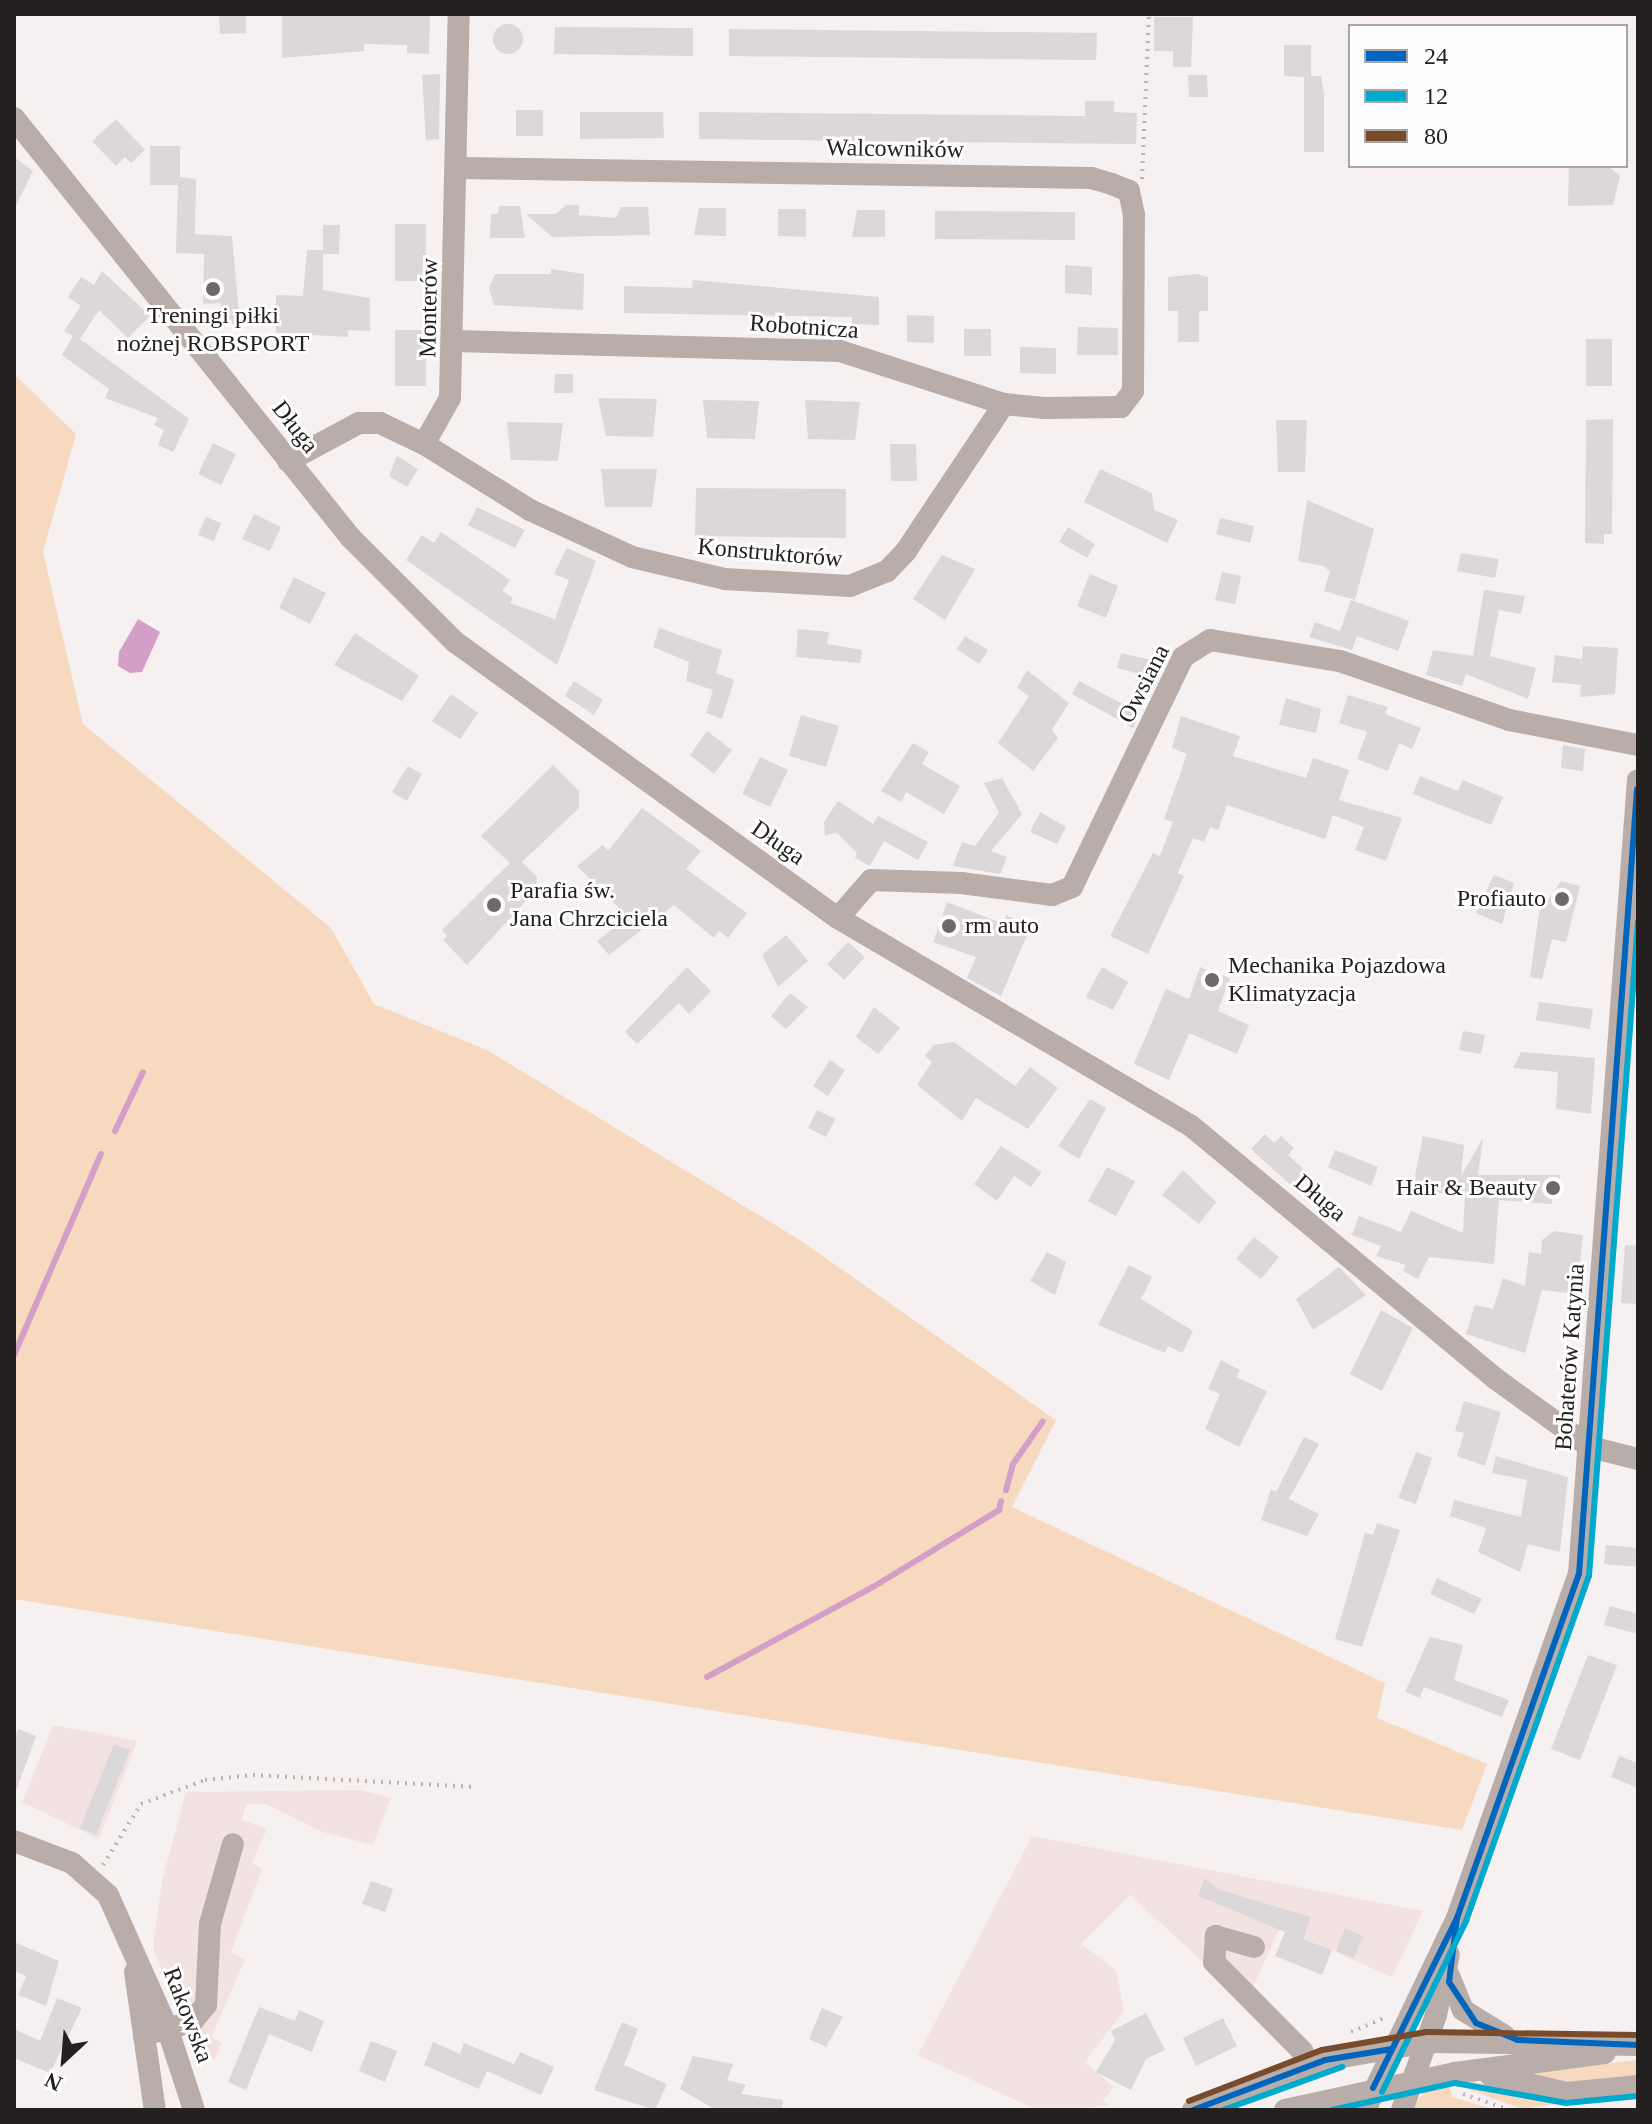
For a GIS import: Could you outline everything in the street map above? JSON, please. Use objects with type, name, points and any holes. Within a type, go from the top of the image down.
[{"type":"street","name":"Monterów","points":[[424,444],[450,398],[455,341],[459,14]]},
{"type":"street","name":"Długa","points":[[14,118],[288,461],[387,577],[455,642],[838,918],[1190,1125],[1496,1379],[1590,1447],[1638,1459]]},
{"type":"street","name":"Walcowników","points":[[457,168],[1091,178],[1129,191]]},
{"type":"street","name":"Robotnicza","points":[[455,341],[840,351],[1004,404],[1121,407],[1133,391],[1134,215],[1129,191]]},
{"type":"street","name":"Konstruktorów","points":[[424,444],[530,510],[632,557],[725,579],[850,586],[887,571],[906,551],[1004,404]]},
{"type":"street","points":[[288,461],[359,423],[380,423],[424,444]]},
{"type":"street","name":"Owsiana","points":[[838,918],[871,880],[961,883],[1052,895],[1072,887],[1086,868],[1183,657],[1210,640],[1340,661],[1509,720],[1638,745]]},
{"type":"street","name":"Bohaterów Katynia","points":[[1365,2110],[1457,1918],[1572,1600],[1590,1447],[1634,871],[1638,780]]},
{"type":"street","name":"Rakowska","points":[[14,1841],[72,1863],[94,1880],[130,1939],[168,2030],[194,2110]]},
{"type":"street","points":[[144,2035],[192,2022],[206,2005],[210,1924],[233,1844]]},
{"type":"street","name":"Bohaterów Katynia","points":[[1402,2110],[1428,2042],[1457,1918]]},
{"type":"street","points":[[1254,1947],[1216,1936],[1214,1962],[1302,2051],[1308,2067]]},
{"type":"street","name":"Rakowska","points":[[130,1939],[155,2110]]},
{"type":"street","points":[[1447,1966],[1463,2010],[1476,2023],[1518,2040]]},
{"type":"street","points":[[1193,2110],[1308,2067],[1428,2042],[1518,2040],[1638,2046]]},
{"type":"street","points":[[1285,2110],[1373,2088],[1638,2046]]},
{"type":"street","points":[[1473,2072],[1567,2093],[1638,2086]]},
{"type":"path","points":[[1129,191],[1147,175],[1149,14]]},
{"type":"path","points":[[94,1880],[141,1804],[175,1787],[253,1775],[472,1787]]},
{"type":"shaded area","points":[[14,374],[76,434],[43,552],[83,724],[331,928],[374,1004],[487,1050],[800,1240],[1056,1420],[1012,1507],[1385,1683],[1377,1718],[1487,1764],[1462,1830],[14,1599]]},
{"type":"shaded area","points":[[138,619],[160,632],[142,672],[130,673],[118,666],[119,652]]},
{"type":"shaded area","points":[[53,1725],[137,1741],[99,1839],[22,1802]]},
{"type":"shaded area","points":[[361,1790],[391,1798],[373,1845],[322,1832],[266,1804],[246,1804],[242,1820],[267,1829],[252,1863],[262,1869],[231,1952],[245,1960],[211,2037],[222,2043],[214,2061],[176,2010],[153,1947],[162,1881],[186,1792]]},
{"type":"shaded area","points":[[1032,1836],[1423,1911],[1392,1977],[1280,1928],[1251,1991],[1204,1963],[1130,1895],[1081,1944],[1116,1970],[1124,2011],[1085,2062],[1114,2087],[1103,2101],[1110,2106],[1037,2110],[918,2055]]},
{"type":"shaded area","points":[[1638,2060],[1638,2078],[1580,2086],[1530,2078],[1531,2072]]},
{"type":"shaded area","points":[[1462,2080],[1563,2098],[1563,2103],[1522,2109],[1470,2090]]},
{"type":"shaded area","points":[[1449,2083],[1452,2097],[1495,2110],[1410,2110],[1425,2091]]},
{"type":"building","points":[[219,14],[246,14],[246,33],[220,34]]},
{"type":"building","points":[[282,14],[430,14],[429,54],[407,53],[407,45],[364,44],[364,51],[282,58]]},
{"type":"building","points":[[1154,17],[1193,17],[1191,67],[1173,67],[1173,51],[1154,51]]},
{"type":"building","points":[[508,24],[519,28],[523,39],[519,50],[508,54],[497,50],[493,39],[497,28]]},
{"type":"building","points":[[555,27],[693,28],[693,56],[554,54]]},
{"type":"building","points":[[729,29],[1097,33],[1096,60],[729,56]]},
{"type":"building","points":[[1284,45],[1311,45],[1311,76],[1321,76],[1324,95],[1324,152],[1304,152],[1304,77],[1284,76]]},
{"type":"building","points":[[440,74],[439,139],[426,140],[422,75]]},
{"type":"building","points":[[1188,75],[1207,75],[1208,97],[1189,97]]},
{"type":"building","points":[[1085,101],[1114,101],[1114,112],[1137,113],[1136,144],[699,139],[699,112],[1085,116]]},
{"type":"building","points":[[516,110],[543,110],[543,136],[516,136]]},
{"type":"building","points":[[580,112],[663,112],[664,138],[580,139]]},
{"type":"building","points":[[116,119],[145,150],[131,163],[125,157],[116,166],[92,141]]},
{"type":"building","points":[[150,146],[180,146],[180,177],[196,179],[195,234],[232,236],[240,324],[221,324],[221,303],[203,304],[204,254],[176,253],[178,185],[150,185]]},
{"type":"building","points":[[14,157],[33,171],[14,209]]},
{"type":"building","points":[[1569,168],[1610,168],[1620,176],[1613,205],[1568,206]]},
{"type":"building","points":[[566,205],[579,205],[579,215],[616,218],[621,207],[648,207],[650,235],[552,237],[526,214],[556,214]]},
{"type":"building","points":[[499,206],[520,206],[525,238],[490,238],[491,214],[498,214]]},
{"type":"building","points":[[699,208],[726,208],[726,236],[694,235]]},
{"type":"building","points":[[778,209],[806,209],[806,237],[778,236]]},
{"type":"building","points":[[857,210],[885,210],[885,237],[852,237]]},
{"type":"building","points":[[935,211],[1075,212],[1075,240],[935,239]]},
{"type":"building","points":[[395,224],[426,224],[426,281],[395,281]]},
{"type":"building","points":[[323,225],[340,225],[339,254],[323,254]]},
{"type":"building","points":[[307,250],[323,250],[323,290],[370,298],[370,331],[348,330],[348,337],[276,333],[276,295],[303,296]]},
{"type":"building","points":[[1065,265],[1092,267],[1092,295],[1065,293]]},
{"type":"building","points":[[551,269],[584,274],[583,310],[494,305],[489,288],[495,274],[551,274]]},
{"type":"building","points":[[102,271],[150,316],[128,338],[99,310],[80,339],[189,419],[173,452],[158,445],[164,430],[154,425],[158,418],[105,398],[109,389],[62,355],[73,336],[64,331],[81,306],[68,297],[81,277],[94,285]]},
{"type":"building","points":[[1197,274],[1208,277],[1208,311],[1199,311],[1199,342],[1178,342],[1178,311],[1168,311],[1168,277]]},
{"type":"building","points":[[693,280],[879,297],[879,325],[852,324],[852,317],[624,313],[624,286],[692,288]]},
{"type":"building","points":[[907,315],[934,316],[934,343],[907,342]]},
{"type":"building","points":[[1078,327],[1118,328],[1118,355],[1077,355]]},
{"type":"building","points":[[964,329],[991,329],[991,356],[964,356]]},
{"type":"building","points":[[395,330],[426,330],[426,386],[395,386]]},
{"type":"building","points":[[1586,339],[1612,339],[1612,386],[1586,386]]},
{"type":"building","points":[[1020,347],[1056,348],[1056,374],[1020,373]]},
{"type":"building","points":[[555,374],[573,374],[573,393],[554,393]]},
{"type":"building","points":[[598,398],[657,399],[653,437],[606,436]]},
{"type":"building","points":[[703,400],[759,401],[755,439],[707,438]]},
{"type":"building","points":[[805,400],[860,402],[855,440],[808,439]]},
{"type":"building","points":[[1613,419],[1612,534],[1604,534],[1604,544],[1585,543],[1586,420]]},
{"type":"building","points":[[1276,420],[1307,420],[1305,472],[1278,472]]},
{"type":"building","points":[[507,422],[563,423],[558,461],[511,460]]},
{"type":"building","points":[[213,443],[236,454],[221,485],[198,474]]},
{"type":"building","points":[[890,444],[916,444],[917,481],[891,481]]},
{"type":"building","points":[[397,456],[418,469],[407,487],[389,476]]},
{"type":"building","points":[[601,469],[657,469],[652,507],[605,507]]},
{"type":"building","points":[[1100,469],[1152,493],[1154,510],[1178,520],[1167,543],[1084,502]]},
{"type":"building","points":[[696,488],[846,489],[846,538],[695,536]]},
{"type":"building","points":[[1307,500],[1374,529],[1355,600],[1324,591],[1330,571],[1323,566],[1298,561]]},
{"type":"building","points":[[477,507],[525,530],[515,548],[468,525]]},
{"type":"building","points":[[254,514],[281,527],[270,551],[242,539]]},
{"type":"building","points":[[206,517],[221,523],[214,541],[198,535]]},
{"type":"building","points":[[1220,518],[1254,526],[1250,543],[1216,534]]},
{"type":"building","points":[[1068,527],[1095,544],[1087,558],[1059,542]]},
{"type":"building","points":[[441,532],[510,580],[502,591],[513,598],[510,603],[555,619],[569,580],[554,574],[567,548],[596,561],[557,665],[406,560],[422,535],[434,543]]},
{"type":"building","points":[[1461,553],[1499,559],[1495,578],[1457,571]]},
{"type":"building","points":[[942,555],[975,569],[945,620],[913,599]]},
{"type":"building","points":[[1222,572],[1241,576],[1235,604],[1215,600]]},
{"type":"building","points":[[1090,574],[1118,586],[1106,618],[1077,606]]},
{"type":"building","points":[[294,577],[326,593],[310,624],[279,608]]},
{"type":"building","points":[[1484,590],[1525,596],[1521,614],[1499,610],[1490,656],[1536,668],[1528,699],[1466,674],[1462,686],[1426,675],[1433,650],[1473,656]]},
{"type":"building","points":[[1351,600],[1409,621],[1398,651],[1357,636],[1352,650],[1309,637],[1315,622],[1340,631]]},
{"type":"building","points":[[659,628],[722,650],[716,673],[734,680],[722,719],[706,713],[713,690],[686,681],[689,662],[653,647]]},
{"type":"building","points":[[798,629],[829,632],[827,644],[862,650],[860,663],[796,657]]},
{"type":"building","points":[[355,633],[419,676],[402,701],[334,665]]},
{"type":"building","points":[[965,636],[988,650],[979,664],[957,649]]},
{"type":"building","points":[[1583,646],[1618,648],[1615,694],[1580,697],[1581,685],[1552,682],[1555,655],[1582,659]]},
{"type":"building","points":[[1121,653],[1155,661],[1151,677],[1117,668]]},
{"type":"building","points":[[1027,670],[1069,703],[1052,730],[1058,738],[1033,771],[998,743],[1029,696],[1017,688]]},
{"type":"building","points":[[574,681],[603,700],[594,715],[565,696]]},
{"type":"building","points":[[1079,681],[1140,713],[1133,728],[1072,694]]},
{"type":"building","points":[[451,694],[478,713],[460,739],[432,721]]},
{"type":"building","points":[[1348,695],[1388,707],[1385,714],[1421,728],[1412,749],[1399,743],[1388,771],[1357,759],[1367,732],[1339,723]]},
{"type":"building","points":[[1286,698],[1321,709],[1316,733],[1279,725]]},
{"type":"building","points":[[801,715],[839,726],[826,767],[789,756]]},
{"type":"building","points":[[1181,716],[1240,736],[1233,756],[1306,778],[1313,758],[1349,770],[1339,800],[1402,818],[1386,861],[1355,850],[1364,827],[1333,815],[1325,839],[1227,805],[1218,830],[1210,827],[1204,842],[1193,838],[1178,873],[1184,876],[1148,954],[1110,936],[1153,853],[1160,856],[1173,822],[1164,819],[1187,754],[1172,748]]},
{"type":"building","points":[[707,731],[732,750],[714,774],[690,755]]},
{"type":"building","points":[[913,743],[929,752],[922,764],[960,786],[944,814],[906,792],[901,802],[881,791]]},
{"type":"building","points":[[1563,745],[1585,749],[1583,771],[1561,768]]},
{"type":"building","points":[[760,757],[788,770],[770,807],[742,794]]},
{"type":"building","points":[[553,765],[579,791],[579,808],[522,862],[537,877],[535,891],[467,965],[443,940],[447,936],[442,930],[510,863],[481,836]]},
{"type":"building","points":[[408,766],[422,774],[407,801],[392,792]]},
{"type":"building","points":[[1420,776],[1458,791],[1463,780],[1503,797],[1491,825],[1413,794]]},
{"type":"building","points":[[1002,778],[1022,814],[991,851],[1007,857],[1000,874],[953,866],[962,842],[975,846],[999,813],[984,783]]},
{"type":"building","points":[[838,801],[873,824],[878,816],[928,842],[918,860],[884,841],[870,866],[855,858],[857,853],[837,833],[825,835],[824,822]]},
{"type":"building","points":[[642,808],[701,851],[686,869],[747,913],[728,938],[719,931],[714,938],[674,905],[609,955],[597,941],[628,917],[577,866],[603,845],[608,851]]},
{"type":"building","points":[[1040,812],[1066,827],[1057,844],[1030,832]]},
{"type":"building","points":[[1494,875],[1514,883],[1502,924],[1476,913]]},
{"type":"building","name":"Profiauto","points":[[1561,881],[1580,886],[1566,942],[1552,939],[1542,979],[1530,977],[1539,913]]},
{"type":"building","points":[[947,902],[1004,924],[1006,915],[1030,928],[1001,996],[967,978],[976,957],[933,942]]},
{"type":"building","points":[[786,935],[808,961],[778,987],[762,955]]},
{"type":"building","points":[[848,942],[865,957],[844,980],[827,964]]},
{"type":"building","points":[[687,967],[711,991],[689,1014],[679,1003],[637,1044],[625,1032]]},
{"type":"building","points":[[1102,967],[1128,982],[1113,1010],[1086,997]]},
{"type":"building","points":[[1200,967],[1230,978],[1218,1011],[1249,1025],[1237,1054],[1189,1033],[1169,1080],[1134,1064],[1166,989],[1189,999]]},
{"type":"building","points":[[790,993],[808,1007],[786,1029],[771,1016]]},
{"type":"building","points":[[1539,1002],[1593,1009],[1590,1029],[1536,1020]]},
{"type":"building","points":[[874,1007],[900,1028],[878,1054],[856,1037]]},
{"type":"building","points":[[1463,1031],[1485,1035],[1481,1054],[1459,1050]]},
{"type":"building","points":[[954,1042],[1015,1086],[1030,1067],[1058,1088],[1028,1129],[976,1098],[962,1121],[917,1085],[932,1062],[925,1056],[933,1045]]},
{"type":"building","points":[[1521,1052],[1595,1058],[1591,1114],[1556,1109],[1558,1072],[1513,1068]]},
{"type":"building","points":[[830,1060],[845,1070],[828,1096],[813,1086]]},
{"type":"building","points":[[1090,1099],[1106,1108],[1079,1159],[1058,1146]]},
{"type":"building","points":[[817,1110],[835,1119],[826,1137],[808,1128]]},
{"type":"building","points":[[1265,1134],[1274,1143],[1281,1136],[1294,1148],[1288,1155],[1311,1176],[1297,1191],[1251,1149]]},
{"type":"building","points":[[1423,1136],[1464,1145],[1461,1176],[1483,1138],[1478,1175],[1560,1175],[1559,1197],[1552,1197],[1552,1204],[1499,1200],[1494,1264],[1429,1257],[1418,1279],[1403,1271],[1406,1265],[1376,1256],[1381,1246],[1352,1235],[1359,1216],[1401,1232],[1411,1211],[1463,1233],[1465,1195],[1412,1191]]},
{"type":"building","points":[[1001,1146],[1042,1172],[1031,1187],[1014,1176],[997,1201],[974,1184]]},
{"type":"building","points":[[1335,1150],[1378,1167],[1371,1186],[1328,1167]]},
{"type":"building","points":[[1107,1167],[1135,1181],[1116,1216],[1088,1201]]},
{"type":"building","points":[[1183,1170],[1216,1202],[1199,1224],[1162,1195]]},
{"type":"building","points":[[1554,1231],[1583,1235],[1577,1294],[1542,1290],[1525,1353],[1466,1334],[1475,1305],[1493,1309],[1503,1278],[1525,1286],[1529,1252],[1541,1254],[1542,1240]]},
{"type":"building","points":[[1254,1237],[1279,1257],[1261,1279],[1236,1259]]},
{"type":"building","points":[[1625,1245],[1638,1246],[1638,1304],[1621,1303]]},
{"type":"building","points":[[1047,1252],[1066,1262],[1055,1295],[1030,1281]]},
{"type":"building","points":[[1129,1265],[1152,1277],[1141,1299],[1193,1331],[1182,1353],[1168,1346],[1165,1353],[1098,1325]]},
{"type":"building","points":[[1339,1267],[1366,1295],[1313,1330],[1296,1299]]},
{"type":"building","points":[[1381,1310],[1413,1328],[1382,1391],[1350,1374]]},
{"type":"building","points":[[1221,1360],[1240,1370],[1236,1377],[1267,1391],[1239,1447],[1205,1429],[1220,1394],[1208,1389]]},
{"type":"building","points":[[1464,1401],[1501,1412],[1485,1466],[1457,1456],[1464,1433],[1455,1431]]},
{"type":"building","points":[[1304,1437],[1319,1444],[1289,1499],[1319,1514],[1307,1536],[1261,1520],[1271,1489],[1276,1492]]},
{"type":"building","points":[[1416,1452],[1432,1458],[1416,1504],[1398,1498]]},
{"type":"building","points":[[1496,1456],[1568,1477],[1560,1552],[1528,1544],[1520,1572],[1478,1552],[1486,1528],[1450,1516],[1454,1500],[1521,1517],[1527,1480],[1492,1473]]},
{"type":"building","points":[[1377,1523],[1400,1530],[1362,1647],[1335,1639],[1365,1533],[1373,1535]]},
{"type":"building","points":[[1606,1545],[1638,1548],[1638,1567],[1604,1564]]},
{"type":"building","points":[[1437,1578],[1482,1599],[1474,1614],[1430,1594]]},
{"type":"building","points":[[1610,1606],[1638,1614],[1638,1634],[1604,1625]]},
{"type":"building","points":[[1430,1637],[1463,1645],[1454,1680],[1509,1700],[1502,1717],[1424,1687],[1420,1698],[1405,1692]]},
{"type":"building","points":[[1588,1655],[1617,1665],[1580,1760],[1551,1749]]},
{"type":"building","points":[[18,1729],[36,1736],[16,1791],[14,1741]]},
{"type":"building","points":[[114,1744],[130,1750],[96,1835],[80,1828]]},
{"type":"building","points":[[1619,1756],[1638,1763],[1638,1788],[1611,1777]]},
{"type":"building","points":[[1205,1878],[1220,1890],[1311,1917],[1303,1939],[1332,1950],[1322,1975],[1275,1956],[1285,1932],[1198,1896]]},
{"type":"building","points":[[371,1881],[393,1889],[385,1912],[362,1904]]},
{"type":"building","points":[[1345,1928],[1363,1936],[1354,1958],[1336,1951]]},
{"type":"building","points":[[14,1942],[59,1961],[46,2006],[18,1995],[26,1976],[14,1971]]},
{"type":"building","points":[[57,1998],[82,2008],[50,2073],[14,2058],[14,2029],[40,2041]]},
{"type":"building","points":[[259,2007],[295,2021],[299,2010],[324,2021],[312,2052],[269,2034],[246,2090],[228,2082]]},
{"type":"building","points":[[822,2008],[843,2017],[826,2047],[809,2039]]},
{"type":"building","points":[[1146,2013],[1165,2050],[1146,2059],[1131,2090],[1096,2072],[1115,2040],[1111,2031]]},
{"type":"building","points":[[1223,2018],[1237,2046],[1196,2066],[1183,2038]]},
{"type":"building","points":[[622,2022],[638,2029],[624,2065],[667,2084],[655,2110],[594,2090]]},
{"type":"building","points":[[371,2041],[397,2051],[385,2082],[359,2071]]},
{"type":"building","points":[[433,2042],[460,2054],[464,2043],[514,2064],[520,2052],[554,2067],[541,2095],[487,2071],[479,2089],[424,2065]]},
{"type":"building","points":[[693,2056],[733,2064],[727,2080],[746,2085],[741,2094],[783,2100],[782,2110],[716,2110],[680,2089]]},
{"type":"waterway","points":[[115,1131],[143,1072]]},
{"type":"waterway","points":[[14,1355],[101,1154]]},
{"type":"waterway","points":[[1006,1490],[1013,1464],[1043,1421]]},
{"type":"waterway","points":[[707,1677],[873,1587],[999,1510],[1001,1501]]},
{"type":"transit line","name":"24","points":[[1373,2088],[1457,1918],[1579,1574],[1637,789]]},
{"type":"transit line","name":"12","points":[[1382,2092],[1466,1921],[1589,1576],[1638,922]]},
{"type":"transit line","name":"24","points":[[1457,1918],[1449,1982],[1476,2023],[1518,2040],[1638,2045]]},
{"type":"transit line","name":"80","points":[[1189,2101],[1322,2050],[1426,2032],[1638,2035]]},
{"type":"transit line","name":"24","points":[[1193,2110],[1325,2060],[1392,2049]]},
{"type":"transit line","name":"12","points":[[1223,2110],[1342,2067]]},
{"type":"transit line","name":"12","points":[[1332,2110],[1455,2083],[1566,2103],[1638,2096]]},
{"type":"place","name":"Treningi piłki nożnej ROBSPORT","points":[[213,289]]},
{"type":"place","name":"Profiauto","points":[[1562,899]]},
{"type":"place","name":"Parafia św. Jana Chrzciciela","points":[[494,905]]},
{"type":"place","name":"rm auto","points":[[949,926]]},
{"type":"place","name":"Mechanika Pojazdowa Klimatyzacja","points":[[1212,980]]},
{"type":"place","name":"Hair & Beauty","points":[[1553,1188]]}]
